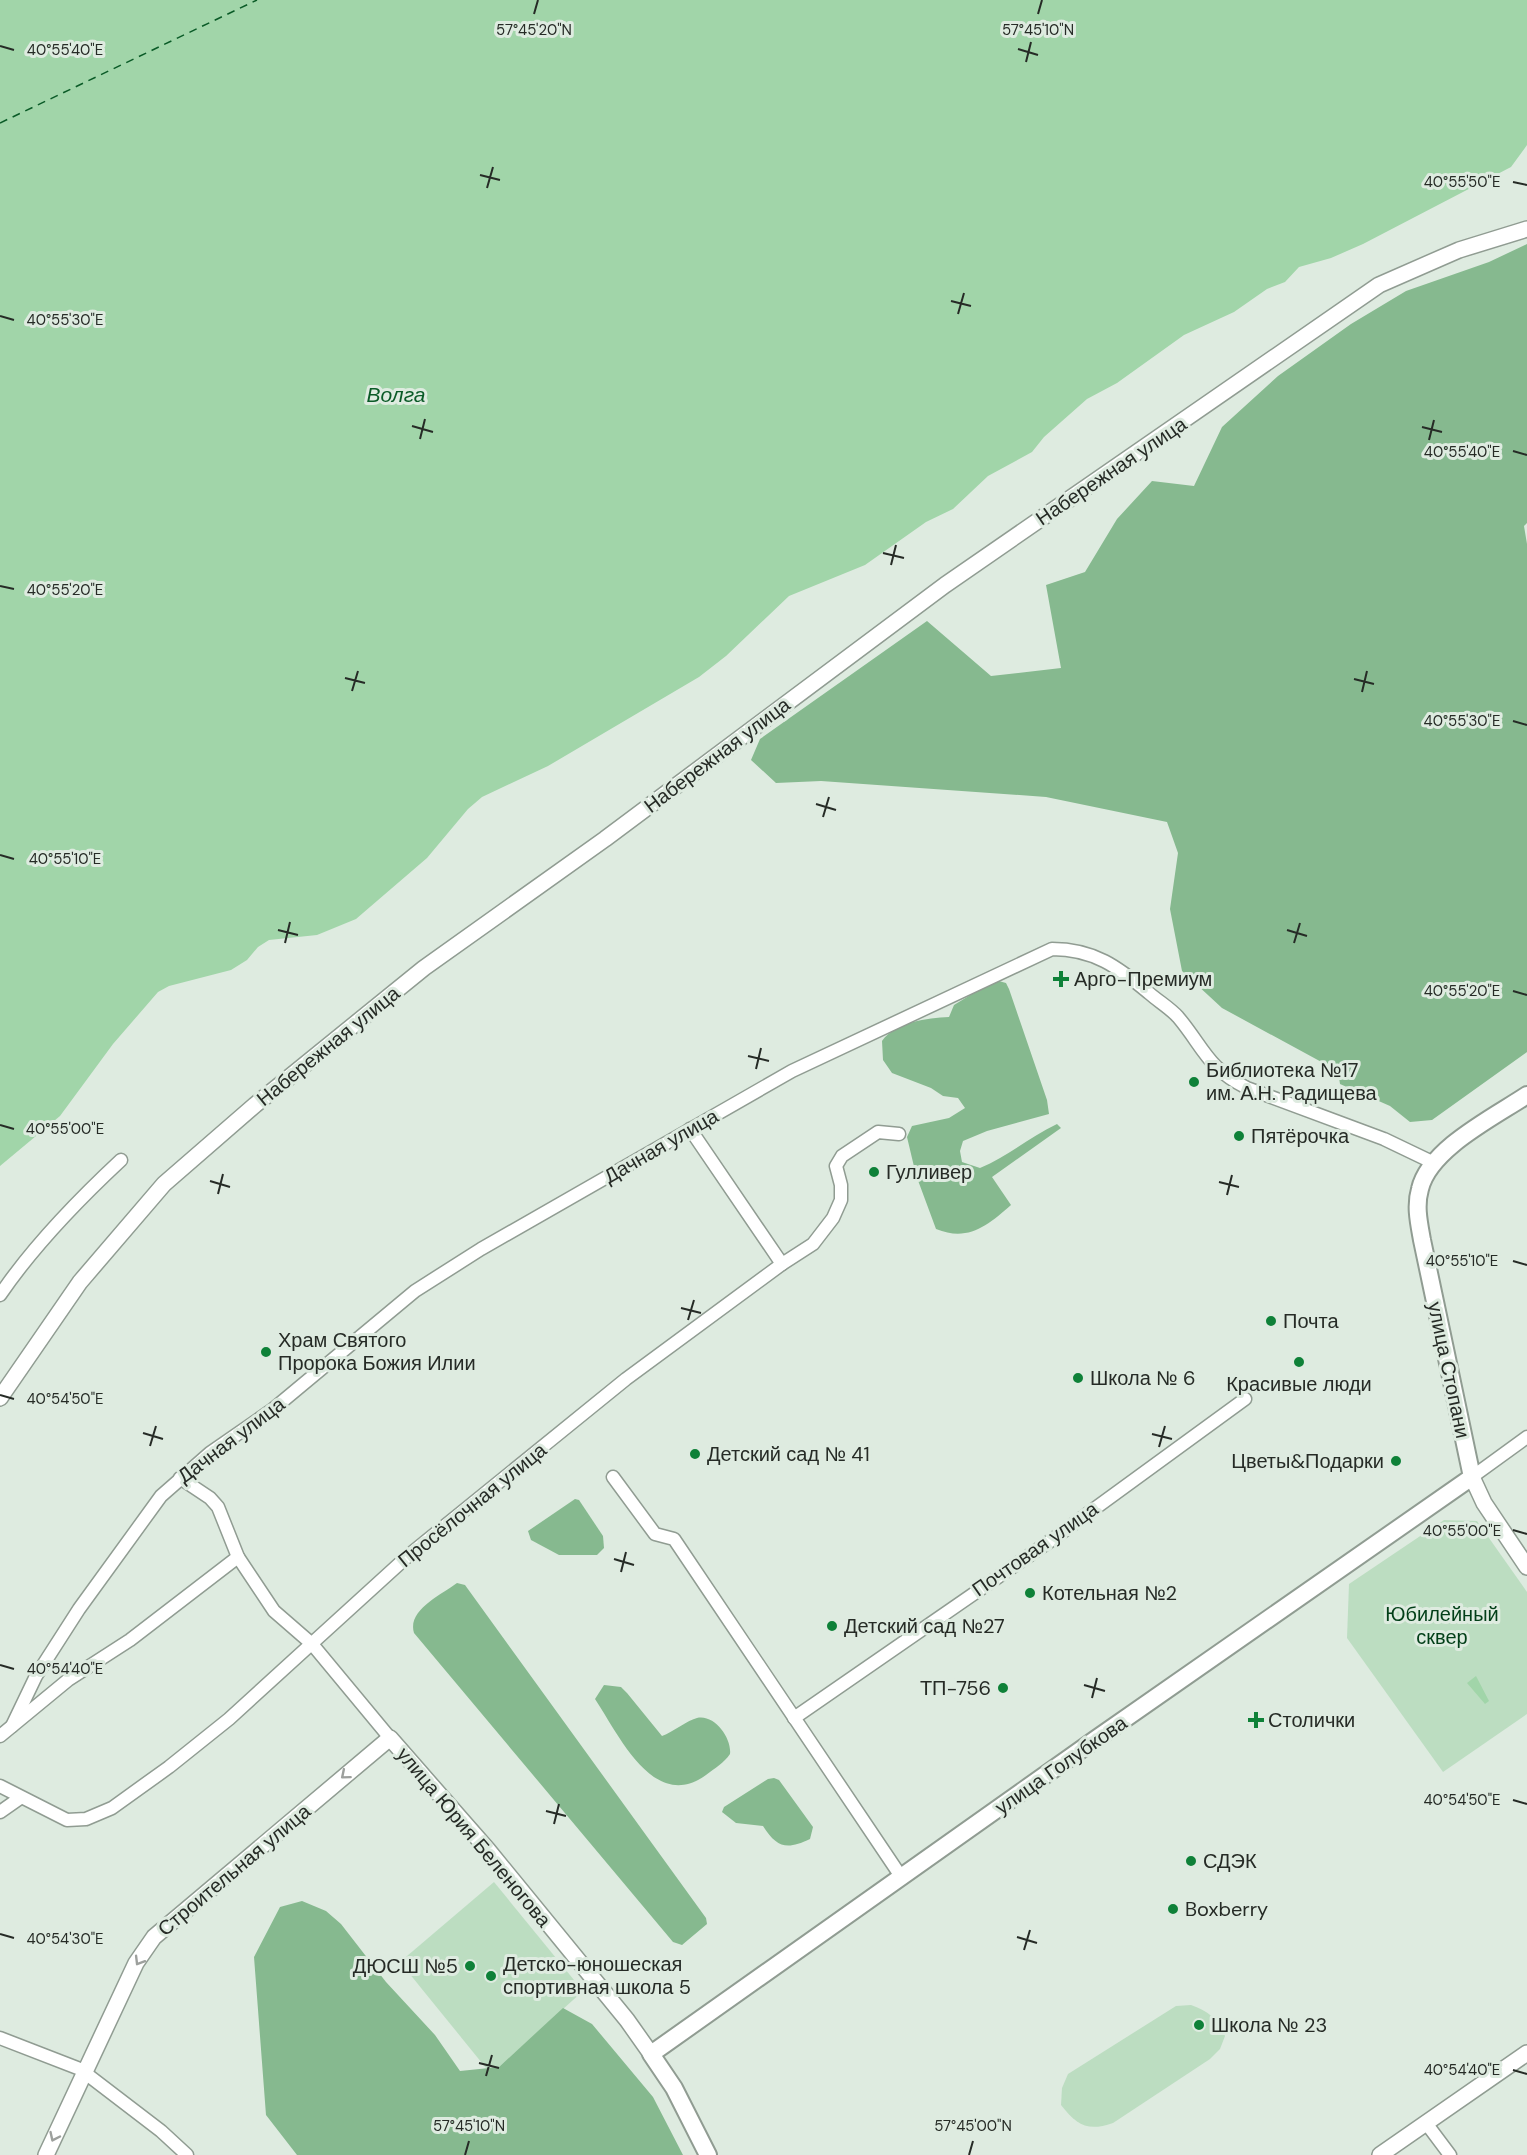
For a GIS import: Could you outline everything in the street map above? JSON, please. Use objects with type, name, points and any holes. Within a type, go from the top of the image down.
[{"type":"main road","points":[[1432,1162],[1527,1095]]},
{"type":"main road","name":"улица Стопани","points":[[1432,1162],[1420,1187],[1418,1219],[1472,1477]]},
{"type":"main road","name":"улица Голубкова","points":[[651,2054],[1472,1477]]},
{"type":"main road","name":"улица Юрия Беленогова","points":[[651,2054],[674,2088],[708,2155]]},
{"type":"street","name":"Набережная улица","points":[[0,1398],[80,1282],[164,1184],[255,1105],[424,968],[605,839],[945,585],[1379,285],[1459,250],[1527,229]]},
{"type":"street","name":"Дачная улица","points":[[12,1726],[36,1676],[78,1609],[161,1496],[210,1453],[272,1410],[415,1291],[481,1248],[792,1071],[872,1031],[1052,949],[1072,949],[1105,959],[1177,1016],[1201,1051],[1224,1077],[1247,1088],[1405,1148],[1432,1162]]},
{"type":"street","points":[[690,1130],[782,1263]]},
{"type":"street","name":"Просёлочная улица","points":[[0,1786],[67,1820],[86,1819],[112,1808],[169,1767],[229,1719],[410,1555],[626,1379],[782,1263],[813,1244],[833,1218],[841,1200],[841,1185],[836,1166],[842,1156],[878,1132],[899,1134]]},
{"type":"street","points":[[0,1295],[20,1267],[79,1200],[122,1160]]},
{"type":"street","name":"Почтовая улица","points":[[794,1718],[1062,1532],[1245,1399]]},
{"type":"street","points":[[1472,1477],[1527,1437]]},
{"type":"street","points":[[613,1477],[655,1534],[674,1539],[902,1878]]},
{"type":"street","name":"улица Стопани","points":[[1472,1477],[1488,1510],[1527,1567]]},
{"type":"street","name":"улица Юрия Беленогова","points":[[180,1478],[210,1498],[218,1508],[238,1557],[274,1611],[312,1644],[488,1850],[627,2020],[651,2054]]},
{"type":"street","points":[[0,1736],[68,1680],[130,1640],[238,1557]]},
{"type":"street","name":"Строительная улица","points":[[46,2155],[136,1963],[154,1937],[390,1738]]},
{"type":"street","points":[[0,1812],[20,1797]]},
{"type":"street","points":[[0,2037],[84,2072],[161,2131],[188,2155]]},
{"type":"street","points":[[1380,2155],[1527,2053]]},
{"type":"street","points":[[1426,2123],[1450,2155]]},
{"type":"green space","name":"Юбилейный сквер","points":[[1444,1520],[1477,1521],[1527,1592],[1527,1714],[1443,1772],[1347,1638],[1349,1584]]},
{"type":"green space","name":"Детско-юношеская спортивная школа 5","points":[[494,1882],[583,1991],[499,2067],[486,2068],[400,1962]]},
{"type":"green space","points":[[1191,2005],[1212,2016],[1225,2036],[1220,2049],[1210,2059],[1113,2123],[1089,2127],[1072,2118],[1061,2105],[1062,2088],[1068,2074],[1176,2006]]},
{"type":"shaded area","points":[[1527,244],[1527,523],[1524,526],[1527,544],[1527,1052],[1432,1120],[1410,1122],[1390,1106],[1340,1084],[1338,1071],[1222,1008],[1182,971],[1170,909],[1178,853],[1167,822],[1046,797],[821,781],[776,783],[751,760],[760,739],[927,621],[991,676],[1061,668],[1046,585],[1085,572],[1117,519],[1152,481],[1194,486],[1222,427],[1278,376],[1351,324],[1406,291],[1489,262]]},
{"type":"shaded area","points":[[995,980],[1006,983],[1009,989],[1047,1100],[1049,1114],[987,1131],[963,1141],[960,1151],[962,1162],[980,1168],[1057,1124],[1061,1128],[992,1177],[1011,1205],[976,1230],[958,1234],[947,1233],[936,1229],[916,1175],[907,1137],[912,1126],[949,1118],[965,1108],[958,1098],[943,1096],[931,1088],[892,1073],[883,1060],[882,1041],[895,1029],[912,1022],[949,1017],[954,1005]]},
{"type":"shaded area","points":[[575,1499],[579,1500],[603,1536],[604,1548],[597,1555],[559,1555],[531,1540],[528,1531]]},
{"type":"shaded area","points":[[457,1583],[465,1585],[706,1918],[707,1924],[682,1945],[673,1942],[414,1633],[413,1625],[420,1610]]},
{"type":"shaded area","points":[[604,1685],[621,1687],[662,1736],[693,1719],[710,1720],[725,1735],[730,1754],[706,1775],[687,1784],[670,1784],[654,1777],[627,1749],[595,1699]]},
{"type":"shaded area","points":[[768,1779],[779,1780],[813,1827],[810,1839],[795,1845],[783,1845],[773,1839],[763,1826],[736,1823],[722,1812],[724,1807]]},
{"type":"shaded area","points":[[302,1901],[326,1911],[341,1924],[386,1982],[435,2035],[460,2071],[499,2067],[563,2008],[592,2024],[653,2097],[683,2155],[297,2155],[266,2115],[254,1957],[280,1907]]},
{"type":"water","name":"Волга","points":[[0,0],[1527,0],[1527,145],[1511,167],[1363,244],[1331,258],[1299,267],[1285,282],[1267,289],[1234,312],[1184,335],[1117,383],[1087,399],[1044,437],[1032,452],[988,476],[953,509],[926,522],[865,565],[789,596],[726,656],[699,677],[548,766],[482,797],[468,809],[427,858],[356,919],[317,935],[269,940],[258,947],[247,960],[231,970],[169,986],[158,992],[113,1044],[60,1116],[0,1166]]},
{"type":"water","points":[[1476,1676],[1489,1701],[1485,1704],[1467,1683]]},
{"type":"ferry route","points":[[0,123],[257,0]]},
{"type":"place","name":"Арго-Премиум","points":[[1061,979]]},
{"type":"place","name":"Библиотека №17 им. А.Н. Радищева","points":[[1194,1082]]},
{"type":"place","name":"Пятёрочка","points":[[1239,1136]]},
{"type":"place","name":"Гулливер","points":[[874,1172]]},
{"type":"place","name":"Почта","points":[[1271,1321]]},
{"type":"place","name":"Храм Святого Пророка Божия Илии","points":[[266,1352]]},
{"type":"place","name":"Красивые люди","points":[[1299,1362]]},
{"type":"place","name":"Школа № 6","points":[[1078,1378]]},
{"type":"place","name":"Детский сад № 41","points":[[695,1454]]},
{"type":"place","name":"Цветы&Подарки","points":[[1396,1461]]},
{"type":"place","name":"Котельная №2","points":[[1030,1593]]},
{"type":"place","name":"Детский сад №27","points":[[832,1626]]},
{"type":"place","name":"ТП-756","points":[[1003,1688]]},
{"type":"place","name":"Столички","points":[[1256,1720]]},
{"type":"place","name":"СДЭК","points":[[1191,1861]]},
{"type":"place","name":"Boxberry","points":[[1173,1909]]},
{"type":"place","name":"ДЮСШ №5","points":[[470,1966]]},
{"type":"place","name":"Детско-юношеская спортивная школа 5","points":[[491,1976]]},
{"type":"place","name":"Школа № 23","points":[[1199,2025]]}]
